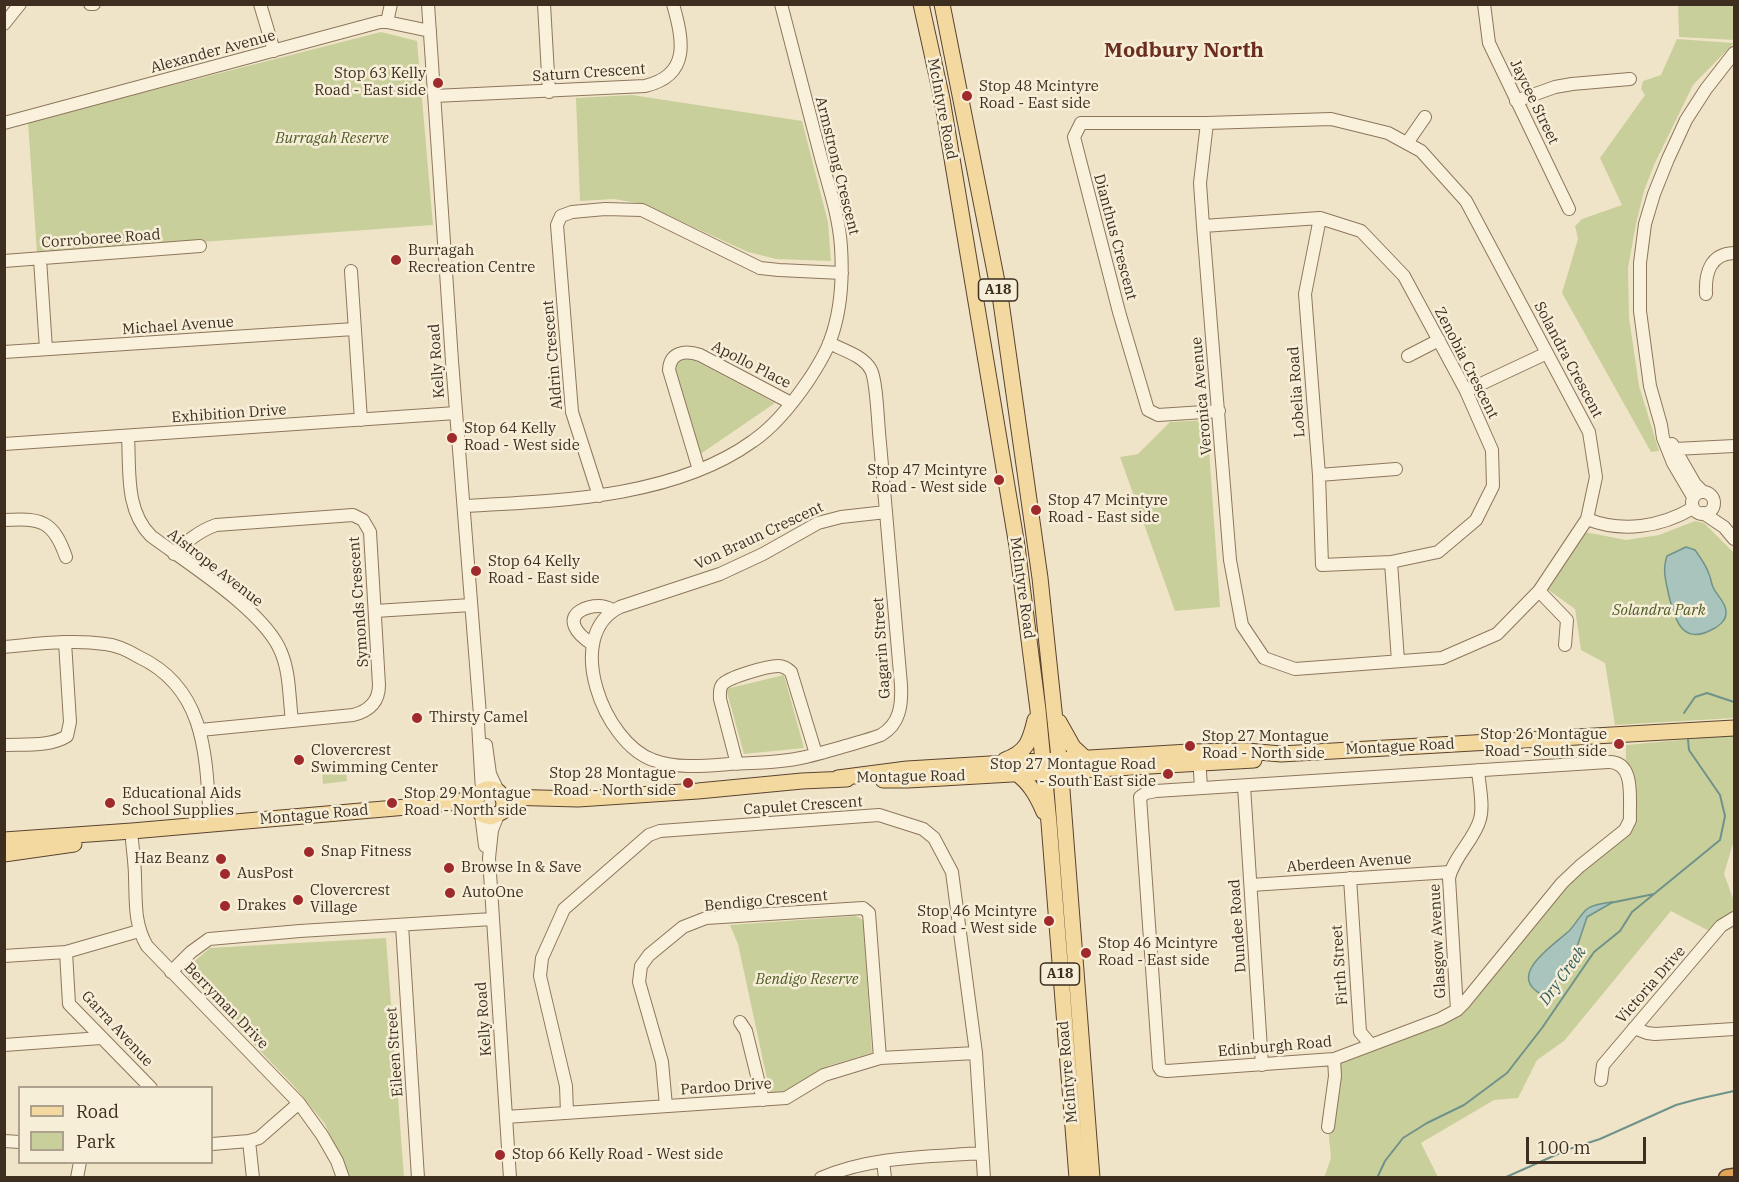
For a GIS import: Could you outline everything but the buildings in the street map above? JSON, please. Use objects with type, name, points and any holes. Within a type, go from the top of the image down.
[{"type":"highway","points":[[1727,1178],[1734,1176]]},
{"type":"main road","name":"McIntyre Road","points":[[921,4],[942,99],[1017,546],[1044,766],[1077,1178]]},
{"type":"main road","name":"McIntyre Road","points":[[942,4],[1000,302],[1040,578],[1060,765],[1092,1178]]},
{"type":"main road","points":[[997,763],[1015,756],[1025,748],[1032,733],[1038,707]]},
{"type":"main road","points":[[1055,714],[1067,738],[1086,759]]},
{"type":"main road","name":"Montague Road","points":[[500,803],[698,791],[907,769],[997,763],[1044,766],[1086,759],[1263,759],[1281,754],[1734,728]]},
{"type":"main road","name":"Montague Road","points":[[1060,765],[1100,770],[1199,758]]},
{"type":"main road","name":"Montague Road","points":[[838,778],[908,780],[1016,773],[1044,766]]},
{"type":"main road","points":[[1062,796],[1071,784],[1100,770]]},
{"type":"main road","points":[[1016,773],[1033,789],[1049,823]]},
{"type":"main road","points":[[491,789],[500,803],[488,817],[480,802],[491,789]]},
{"type":"main road","name":"Montague Road","points":[[4,840],[132,835],[465,800],[480,802]]},
{"type":"main road","name":"Montague Road","points":[[4,854],[132,835]]},
{"type":"street","points":[[4,24],[21,4]]},
{"type":"street","points":[[260,4],[274,51]]},
{"type":"street","points":[[387,22],[391,4]]},
{"type":"street","name":"Kelly Road","points":[[428,4],[456,413],[480,715],[490,774],[500,803],[492,830],[489,858],[510,1178]]},
{"type":"street","points":[[544,4],[549,92]]},
{"type":"street","name":"Saturn Crescent","points":[[434,96],[549,92],[655,84],[668,77],[676,68],[681,49],[680,30],[673,4]]},
{"type":"street","name":"Armstrong Crescent","points":[[464,506],[599,496],[655,484],[699,470],[718,462],[755,440],[770,427],[791,403],[815,369],[829,343],[839,302],[842,273],[841,246],[838,223],[781,4]]},
{"type":"street","name":"Jaycee Street","points":[[1484,4],[1489,43],[1569,209]]},
{"type":"street","name":"Alexander Avenue","points":[[4,123],[387,22],[430,31]]},
{"type":"street","points":[[1734,53],[1686,120],[1654,194],[1645,224],[1640,263],[1640,311],[1650,386],[1661,425],[1698,503],[1734,539]]},
{"type":"street","points":[[1516,101],[1539,92],[1572,84],[1630,79]]},
{"type":"street","points":[[1407,143],[1425,117]]},
{"type":"street","name":"Solandra Crescent","points":[[1208,123],[1331,119],[1388,133],[1421,151],[1466,201],[1589,432],[1596,477],[1587,519],[1539,591],[1497,634],[1442,658],[1295,669],[1264,658]]},
{"type":"street","name":"Dianthus Crescent","points":[[1208,123],[1081,123],[1074,137],[1119,312],[1148,410],[1158,415],[1219,411]]},
{"type":"street","name":"Veronica Avenue","points":[[1208,123],[1200,183],[1230,560],[1242,626],[1264,658]]},
{"type":"street","name":"Aldrin Crescent","points":[[599,496],[572,412],[557,225],[561,216],[572,212],[605,209],[642,210],[760,268],[842,273]]},
{"type":"street","name":"Zenobia Crescent","points":[[1203,226],[1320,218],[1361,231],[1404,276],[1466,391],[1492,450],[1493,486],[1476,520],[1438,552],[1391,562],[1322,565]]},
{"type":"street","name":"Lobelia Road","points":[[1320,218],[1305,294],[1319,475],[1322,565]]},
{"type":"street","name":"Corroboree Road","points":[[4,261],[200,246]]},
{"type":"street","points":[[1706,294],[1706,281],[1714,261],[1725,253],[1734,253]]},
{"type":"street","points":[[40,259],[46,349]]},
{"type":"street","points":[[351,271],[361,420]]},
{"type":"street","name":"Michael Avenue","points":[[4,352],[354,329]]},
{"type":"street","points":[[1408,356],[1439,340]]},
{"type":"street","name":"Gagarin Street","points":[[592,644],[592,668],[611,722],[620,736],[640,754],[653,760],[679,766],[788,760],[881,735],[892,727],[900,712],[902,698],[872,374],[867,365],[855,356],[829,343]]},
{"type":"street","name":"Apollo Place","points":[[699,470],[669,370],[669,365],[675,356],[681,352],[700,355],[791,403]]},
{"type":"street","points":[[1466,391],[1547,353]]},
{"type":"street","name":"Exhibition Drive","points":[[4,444],[456,413]]},
{"type":"street","name":"Aistrope Avenue","points":[[128,436],[131,497],[134,510],[145,530],[237,600],[277,643],[285,666],[292,721]]},
{"type":"street","points":[[1672,451],[1734,446]]},
{"type":"street","points":[[1319,475],[1396,469]]},
{"type":"street","points":[[1587,519],[1614,527],[1637,527],[1679,516],[1709,494],[1722,516],[1734,527]]},
{"type":"street","name":"Von Braun Crescent","points":[[592,644],[575,629],[574,616],[582,609],[598,606],[614,610],[664,591],[720,574],[763,554],[818,523],[841,516],[886,512]]},
{"type":"street","name":"Symonds Crescent","points":[[174,554],[192,537],[216,525],[353,515],[366,523],[370,532],[379,693],[375,703],[360,713],[338,717],[200,730]]},
{"type":"street","points":[[4,520],[33,519],[45,524],[57,537],[66,557]]},
{"type":"street","points":[[1391,562],[1398,661]]},
{"type":"street","points":[[1539,591],[1567,620],[1565,645]]},
{"type":"street","points":[[375,611],[471,605]]},
{"type":"street","points":[[592,644],[605,617],[614,610]]},
{"type":"street","points":[[4,646],[65,642],[108,644],[160,667],[175,681],[183,693],[200,730],[210,828]]},
{"type":"street","points":[[4,745],[61,740],[67,736],[70,722],[65,642]]},
{"type":"street","points":[[737,764],[720,699],[720,688],[732,678],[775,666],[785,667],[791,672],[816,754]]},
{"type":"street","name":"Kelly Road","points":[[480,715],[478,723],[480,802],[486,851],[489,858]]},
{"type":"street","points":[[1199,758],[1201,788]]},
{"type":"street","name":"Montague Road","points":[[1142,795],[1156,791],[1615,762],[1625,768]]},
{"type":"street","name":"Edinburgh Road","points":[[1142,795],[1140,797],[1159,1067],[1167,1071],[1334,1059],[1440,1019],[1457,1010],[1562,883],[1629,825],[1628,778],[1625,768]]},
{"type":"street","name":"Glasgow Avenue","points":[[1457,1010],[1449,889],[1450,872],[1480,820],[1478,771]]},
{"type":"street","name":"Dundee Road","points":[[1244,786],[1262,1065]]},
{"type":"street","name":"Capulet Crescent","points":[[567,1113],[566,1086],[540,976],[542,957],[564,909],[649,835],[660,831],[879,815],[923,830],[934,838],[952,872],[976,1053],[984,1178]]},
{"type":"street","name":"Berryman Drive","points":[[132,835],[136,915],[139,931],[150,950],[299,1102],[322,1135],[337,1161],[343,1178]]},
{"type":"street","name":"Aberdeen Avenue","points":[[1251,885],[1450,872]]},
{"type":"street","name":"Firth Street","points":[[1350,878],[1360,1032],[1371,1045]]},
{"type":"street","name":"Bendigo Crescent","points":[[666,1106],[662,1062],[639,982],[641,966],[649,955],[683,927],[706,918],[863,908],[869,913],[880,1058]]},
{"type":"street","name":"Victoria Drive","points":[[1601,1080],[1603,1065],[1721,926],[1734,918]]},
{"type":"street","points":[[171,972],[191,952],[209,939],[492,919]]},
{"type":"street","name":"Eileen Street","points":[[402,925],[418,1178]]},
{"type":"street","points":[[4,956],[66,952],[139,931]]},
{"type":"street","name":"Garra Avenue","points":[[66,952],[69,1004],[149,1086]]},
{"type":"street","points":[[740,1022],[746,1031],[763,1100]]},
{"type":"street","points":[[1634,1028],[1655,1034],[1734,1029]]},
{"type":"street","points":[[4,1045],[101,1038]]},
{"type":"street","name":"Pardoo Drive","points":[[506,1117],[786,1098],[824,1075],[880,1058],[976,1053]]},
{"type":"street","points":[[1328,1127],[1335,1076],[1334,1059]]},
{"type":"street","points":[[213,1143],[249,1141],[262,1136],[299,1102]]},
{"type":"street","points":[[249,1141],[253,1178]]},
{"type":"street","points":[[821,1178],[860,1165],[883,1161],[982,1153]]},
{"type":"street","points":[[883,1161],[885,1178]]},
{"type":"green space","points":[[1678,5],[1734,5],[1734,40],[1679,37]]},
{"type":"green space","name":"Burragah Reserve","points":[[381,32],[417,41],[433,225],[37,254],[28,122]]},
{"type":"green space","points":[[1677,39],[1734,43],[1693,85],[1654,165],[1644,191],[1636,224],[1628,268],[1629,317],[1639,386],[1659,451],[1651,452],[1562,293],[1578,239],[1575,226],[1582,219],[1622,205],[1600,158],[1645,95],[1641,89],[1643,81],[1661,75]]},
{"type":"green space","points":[[632,95],[802,121],[828,222],[831,261],[776,259],[748,252],[643,204],[614,199],[580,201],[576,98]]},
{"type":"green space","points":[[690,358],[775,403],[699,455],[674,372],[677,361]]},
{"type":"green space","points":[[1207,420],[1220,607],[1175,611],[1120,457],[1138,454],[1170,422]]},
{"type":"green space","name":"Solandra Park","points":[[1695,521],[1704,523],[1734,553],[1734,718],[1615,725],[1605,663],[1581,650],[1575,609],[1547,589],[1585,532],[1626,540],[1659,535]]},
{"type":"green space","points":[[784,675],[804,748],[744,754],[726,689]]},
{"type":"green space","points":[[1734,735],[1734,840],[1724,874],[1734,901],[1734,921],[1718,931],[1707,930],[1671,911],[1564,1041],[1537,1060],[1518,1098],[1494,1100],[1421,1143],[1438,1177],[1324,1178],[1331,1158],[1328,1127],[1334,1059],[1450,1014],[1545,904],[1625,830],[1626,745]]},
{"type":"green space","points":[[346,768],[347,781],[323,784],[322,770]]},
{"type":"green space","name":"Bendigo Reserve","points":[[856,916],[863,920],[872,1053],[828,1066],[785,1091],[770,1093],[738,944],[730,925]]},
{"type":"green space","points":[[386,938],[404,1177],[349,1177],[325,1124],[294,1086],[183,971],[210,948]]},
{"type":"water","points":[[1686,547],[1695,550],[1701,558],[1713,587],[1723,601],[1726,614],[1723,622],[1718,626],[1694,635],[1682,628],[1674,614],[1665,571],[1667,556]]},
{"type":"water","points":[[1613,902],[1587,917],[1577,947],[1575,963],[1569,976],[1541,994],[1532,986],[1528,978],[1536,961],[1569,931],[1587,909]]},
{"type":"waterway","name":"Dry Creek","points":[[1684,713],[1695,697],[1707,693],[1734,702]]},
{"type":"waterway","name":"Dry Creek","points":[[1377,1178],[1385,1161],[1403,1138],[1464,1105],[1507,1073],[1542,1028],[1594,952],[1620,931],[1632,912],[1720,840],[1725,816],[1720,795],[1689,750],[1688,740]]},
{"type":"waterway","points":[[1610,903],[1654,894]]},
{"type":"waterway","points":[[1504,1178],[1676,1105],[1734,1091]]},
{"type":"place","name":"Stop 63 Kelly Road - East side","points":[[438,83]]},
{"type":"place","name":"Stop 48 Mcintyre Road - East side","points":[[967,96]]},
{"type":"place","name":"Burragah Recreation Centre","points":[[396,260]]},
{"type":"place","name":"Stop 64 Kelly Road - West side","points":[[452,438]]},
{"type":"place","name":"Stop 47 Mcintyre Road - West side","points":[[999,480]]},
{"type":"place","name":"Stop 47 Mcintyre Road - East side","points":[[1036,510]]},
{"type":"place","name":"Stop 64 Kelly Road - East side","points":[[476,571]]},
{"type":"place","name":"Thirsty Camel","points":[[417,718]]},
{"type":"place","name":"Stop 26 Montague Road - South side","points":[[1619,744]]},
{"type":"place","name":"Stop 27 Montague Road - North side","points":[[1190,746]]},
{"type":"place","name":"Clovercrest Swimming Center","points":[[299,760]]},
{"type":"place","name":"Stop 27 Montague Road - South East side","points":[[1168,774]]},
{"type":"place","name":"Stop 28 Montague Road - North side","points":[[688,783]]},
{"type":"place","name":"Educational Aids School Supplies","points":[[110,803]]},
{"type":"place","name":"Stop 29 Montague Road - North side","points":[[392,803]]},
{"type":"place","name":"Snap Fitness","points":[[309,852]]},
{"type":"place","name":"Haz Beanz","points":[[221,859]]},
{"type":"place","name":"Browse In & Save","points":[[449,868]]},
{"type":"place","name":"AusPost","points":[[225,874]]},
{"type":"place","name":"AutoOne","points":[[450,893]]},
{"type":"place","name":"Clovercrest Village","points":[[298,900]]},
{"type":"place","name":"Drakes","points":[[225,906]]},
{"type":"place","name":"Stop 46 Mcintyre Road - West side","points":[[1049,921]]},
{"type":"place","name":"Stop 46 Mcintyre Road - East side","points":[[1086,953]]},
{"type":"place","name":"Stop 66 Kelly Road - West side","points":[[500,1155]]},
{"type":"district","name":"Modbury North","points":[[1184,51]]}]
